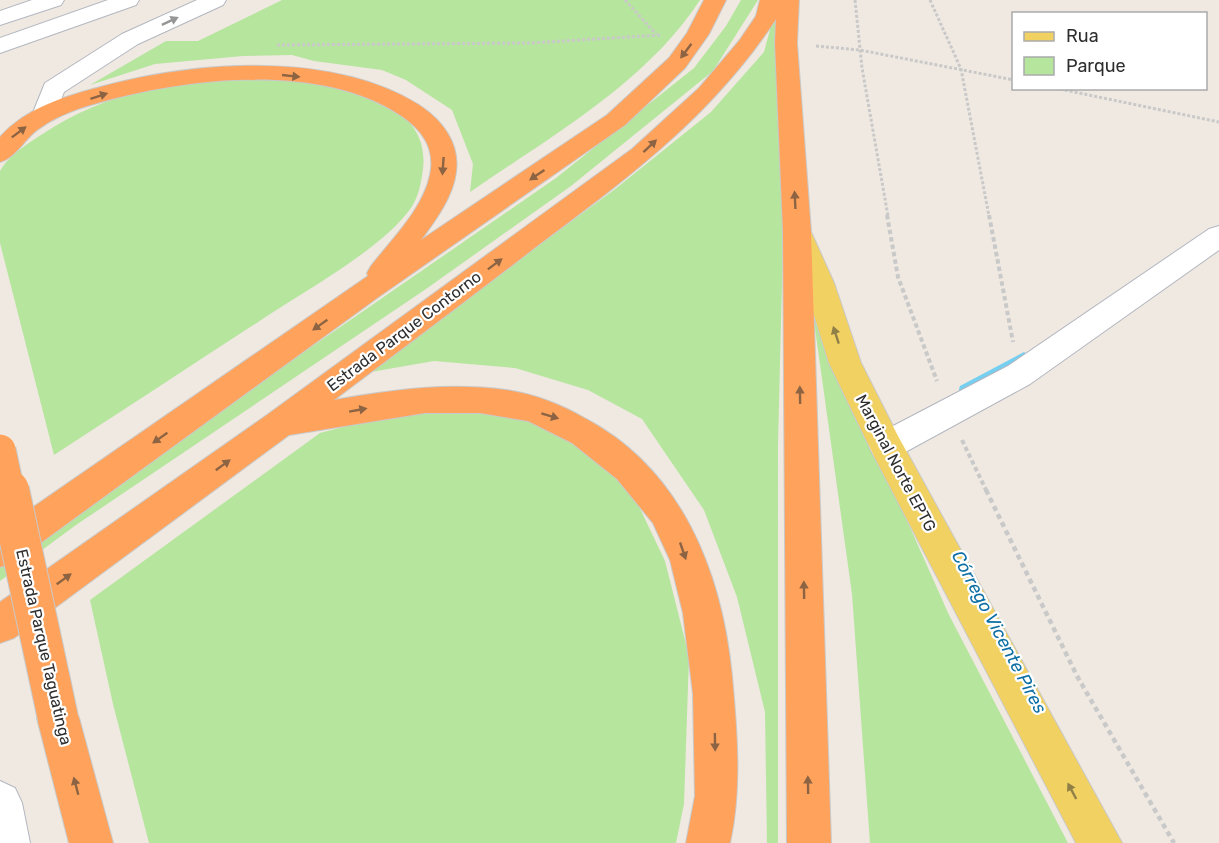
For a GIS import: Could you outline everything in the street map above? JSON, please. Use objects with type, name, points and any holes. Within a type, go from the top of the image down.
[{"type":"highway","points":[[0,551],[367,291],[616,120],[677,63],[699,34],[714,0]]},
{"type":"highway","name":"Estrada Parque Contorno","points":[[0,626],[279,424],[641,155],[707,93],[747,46],[767,15],[771,0]]},
{"type":"highway","points":[[788,0],[786,43],[797,232],[809,843]]},
{"type":"highway","points":[[0,154],[13,136],[44,115],[102,95],[154,81],[214,74],[272,74],[327,80],[375,90],[412,108],[434,128],[444,154],[442,181],[423,214],[367,291]]},
{"type":"highway","points":[[279,424],[395,404],[456,399],[509,403],[560,419],[605,447],[644,483],[677,534],[704,610],[715,728],[716,804],[708,843]]},
{"type":"highway","name":"Estrada Parque Taguatinga","points":[[0,450],[58,718],[91,843]]},
{"type":"main road","name":"Marginal Norte EPTG","points":[[797,232],[819,283],[845,363],[886,446],[1100,843]]},
{"type":"street","points":[[0,18],[53,0]]},
{"type":"street","points":[[0,46],[128,0]]},
{"type":"street","points":[[44,115],[54,88],[130,39],[215,0]]},
{"type":"street","points":[[74,20],[130,39]]},
{"type":"street","points":[[886,446],[950,414],[1019,375],[1219,236]]},
{"type":"street","points":[[0,803],[8,843]]},
{"type":"path","points":[[625,0],[657,35]]},
{"type":"path","points":[[855,0],[860,50],[898,277],[950,414],[1077,676],[1174,843]]},
{"type":"path","points":[[930,0],[962,69],[1019,375]]},
{"type":"path","points":[[266,45],[530,43],[664,36]]},
{"type":"path","points":[[786,43],[860,50],[1012,80]]},
{"type":"path","points":[[1065,90],[1219,122]]},
{"type":"green space","points":[[282,0],[700,0],[678,30],[624,83],[564,129],[470,192],[473,164],[452,110],[406,80],[382,70],[314,61],[292,55],[243,56],[155,64],[90,85],[166,41],[198,41]]},
{"type":"green space","points":[[741,0],[758,0],[713,71],[571,186],[426,289],[76,525],[0,581],[0,562],[556,178],[694,68],[726,26]]},
{"type":"green space","points":[[778,0],[783,241],[778,445],[778,843],[767,843],[765,712],[737,597],[704,510],[642,419],[588,390],[515,368],[434,361],[365,373],[614,190],[711,112],[764,52]]},
{"type":"green space","points":[[275,79],[347,90],[372,98],[394,109],[411,124],[421,144],[423,169],[414,203],[399,222],[368,250],[54,455],[0,243],[0,171],[24,146],[69,118],[97,105],[153,89],[182,84]]},
{"type":"green space","points":[[812,307],[949,615],[1068,843],[870,843],[852,594]]},
{"type":"green space","points":[[459,410],[524,419],[590,453],[635,498],[665,561],[689,656],[684,804],[676,843],[149,843],[113,704],[90,600],[320,433],[389,415]]},
{"type":"waterway","name":"Córrego Vicente Pires","points":[[964,389],[1024,356]]}]
